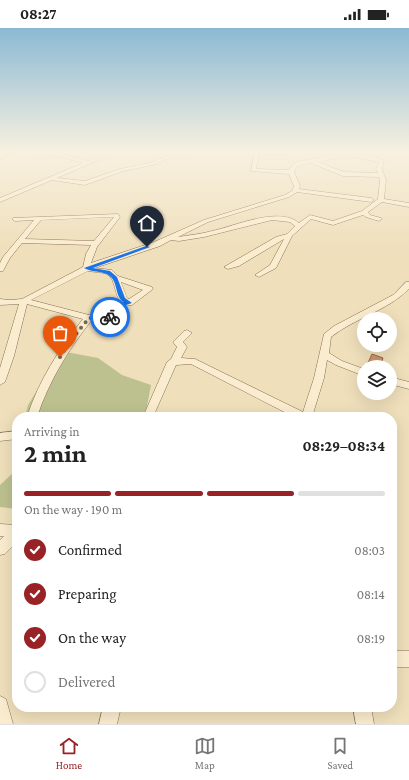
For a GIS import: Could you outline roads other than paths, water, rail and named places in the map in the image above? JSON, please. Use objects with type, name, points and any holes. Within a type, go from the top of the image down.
[{"type":"street","points":[[0,200],[39,184]]},
{"type":"street","points":[[0,302],[10,303],[24,301],[87,268],[168,239],[206,221],[287,196],[295,190],[297,184]]},
{"type":"street","points":[[381,184],[381,200]]},
{"type":"street","points":[[338,221],[346,214],[370,205],[371,200],[381,188]]},
{"type":"street","points":[[295,190],[371,200]]},
{"type":"street","points":[[168,239],[214,234],[249,223],[278,218],[306,219],[310,217],[333,223],[364,212],[381,200],[409,205]]},
{"type":"street","points":[[364,212],[368,216],[379,219]]},
{"type":"street","points":[[15,219],[116,215],[117,217],[96,243],[88,257],[87,268]]},
{"type":"street","points":[[0,268],[7,257],[38,219]]},
{"type":"street","points":[[291,219],[297,222],[299,226]]},
{"type":"street","points":[[259,275],[273,266],[289,235],[306,219]]},
{"type":"street","points":[[228,267],[236,264],[278,238],[289,235]]},
{"type":"street","points":[[20,241],[96,243]]},
{"type":"street","points":[[87,268],[109,272],[115,278],[123,299],[129,303]]},
{"type":"street","points":[[24,301],[89,318],[108,319],[122,304],[129,303],[149,289],[115,278]]},
{"type":"street","points":[[308,412],[324,354],[327,336],[337,328],[396,297],[409,284]]},
{"type":"street","points":[[0,382],[4,356],[24,301]]},
{"type":"street","points":[[34,412],[38,397],[68,344],[89,318]]},
{"type":"street","points":[[150,412],[172,362],[174,362],[182,347],[178,342],[187,333]]},
{"type":"street","points":[[324,354],[339,363],[357,370]]},
{"type":"street","points":[[174,362],[192,361],[293,412]]},
{"type":"street","points":[[397,382],[409,386]]},
{"type":"street","points":[[0,437],[12,436]]},
{"type":"street","points":[[0,530],[12,531]]},
{"type":"street","points":[[0,550],[12,537]]},
{"type":"street","points":[[397,659],[409,659]]},
{"type":"street","points":[[0,705],[4,724]]},
{"type":"street","points":[[108,724],[111,712]]},
{"type":"street","points":[[363,712],[365,724]]}]
